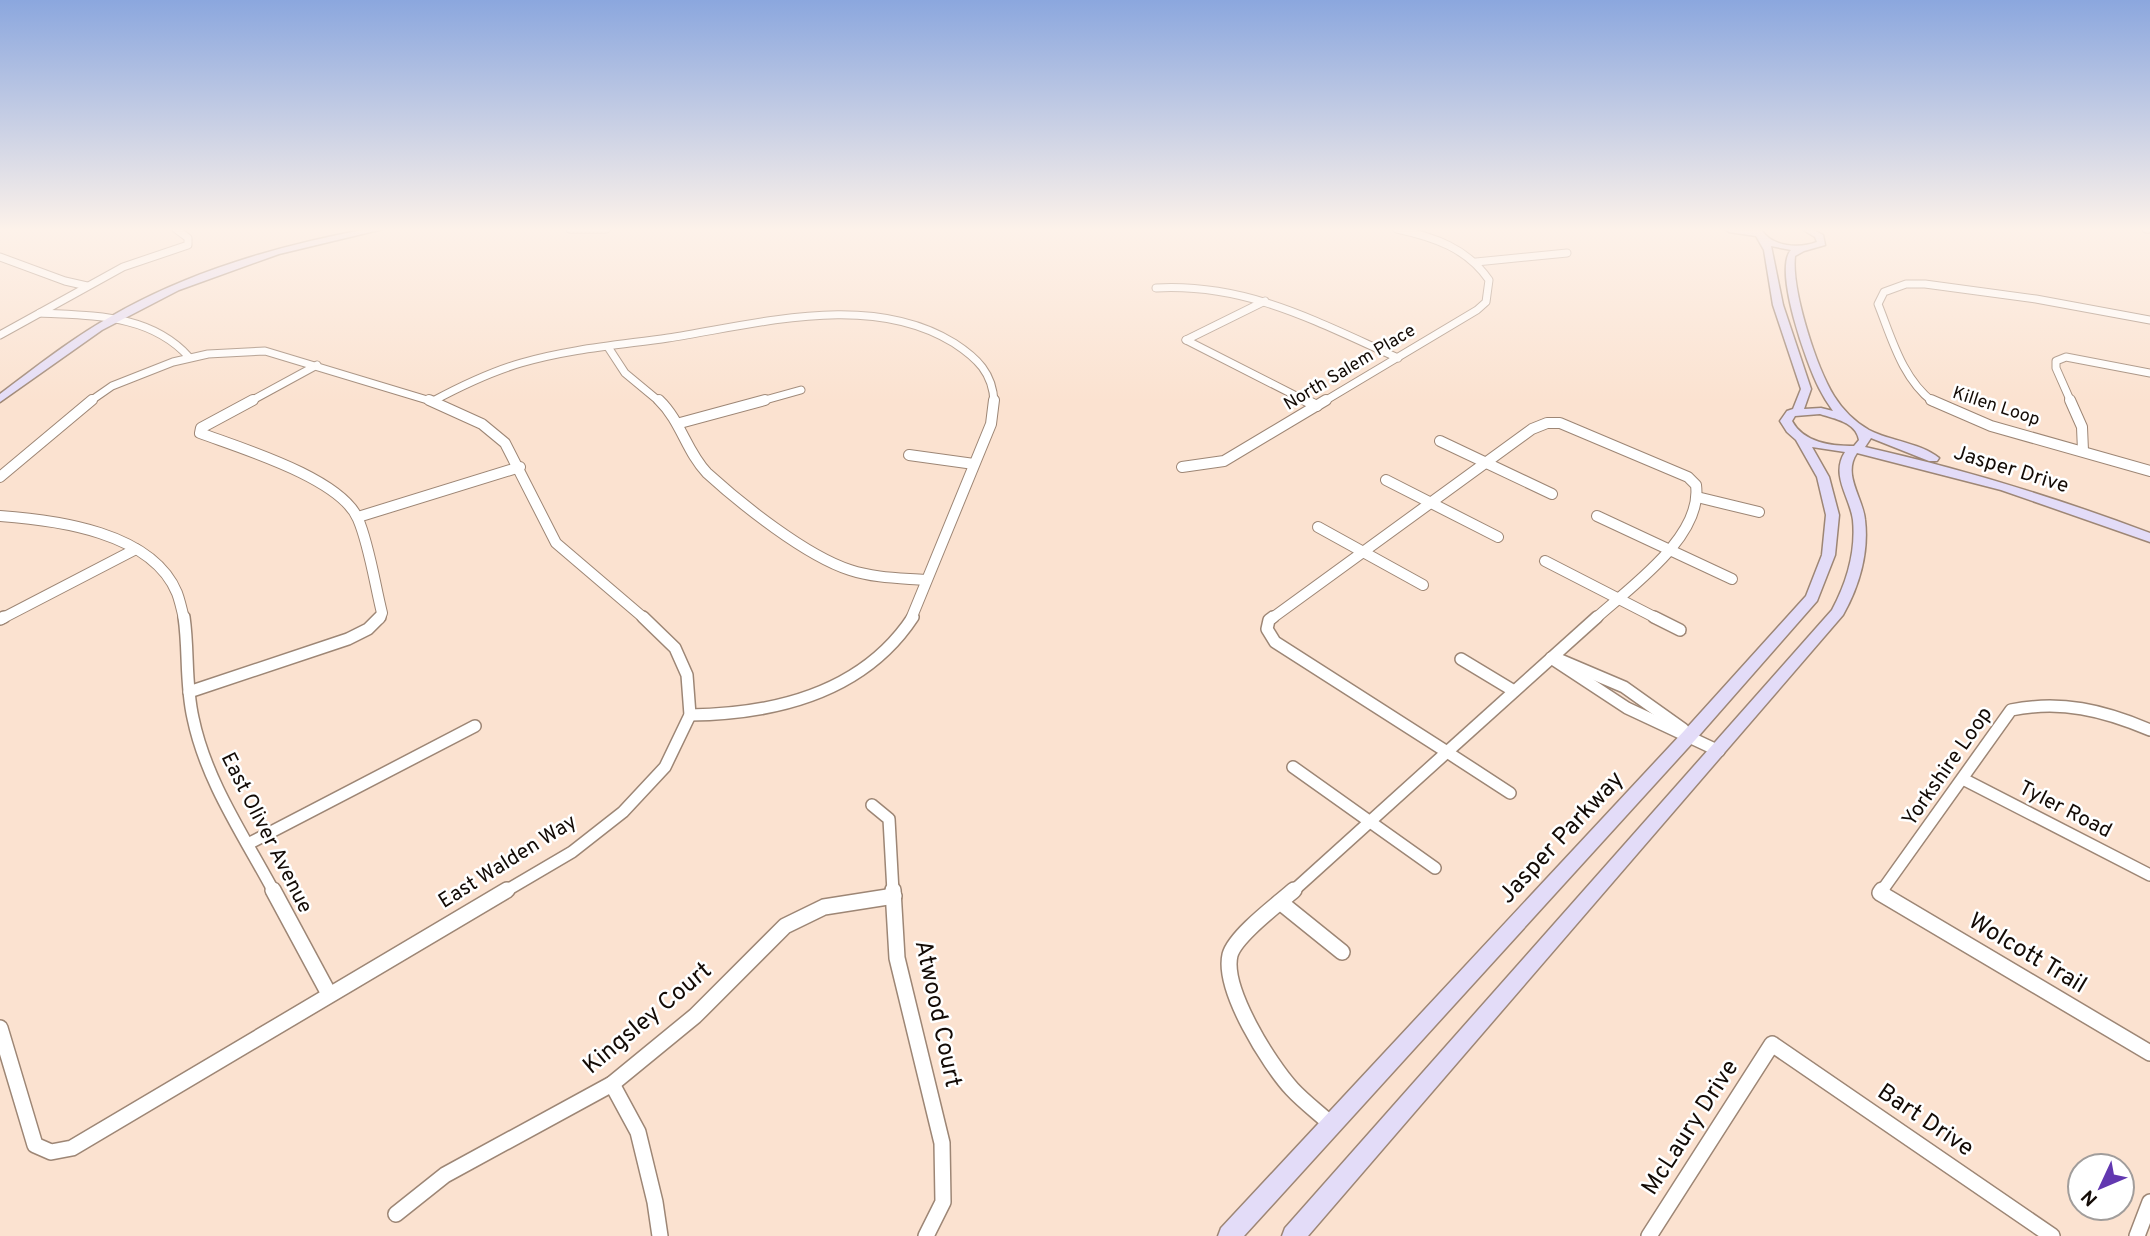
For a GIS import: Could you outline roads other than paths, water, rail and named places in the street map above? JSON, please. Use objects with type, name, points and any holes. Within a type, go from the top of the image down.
[{"type":"street","points":[[0,335],[86,287]]},
{"type":"street","points":[[0,399],[113,319],[184,287]]},
{"type":"street","points":[[1156,288],[1163,287]]},
{"type":"street","points":[[1188,287],[1229,291],[1265,301],[1398,358]]},
{"type":"street","name":"North Salem Place","points":[[1182,467],[1224,461],[1476,310],[1486,302],[1488,287]]},
{"type":"street","points":[[1775,287],[1778,305],[1806,389],[1798,411]]},
{"type":"street","points":[[1793,287],[1819,381],[1846,419]]},
{"type":"street","name":"Killen Loop","points":[[1904,287],[1884,292],[1878,304],[1908,376],[1926,397],[1951,412],[2150,471]]},
{"type":"street","name":"Killen Loop","points":[[1945,287],[2036,299],[2150,320]]},
{"type":"street","points":[[1265,301],[1186,340],[1317,406]]},
{"type":"street","points":[[39,313],[113,319],[159,331],[173,338],[189,357]]},
{"type":"street","points":[[0,477],[86,404],[113,386],[140,373],[189,357],[236,351],[265,351],[433,401],[482,424],[505,443],[520,467],[556,543],[675,648],[687,675],[690,715],[729,716],[811,698],[858,675],[891,645],[912,619],[925,580],[991,424],[996,404],[992,381],[981,362],[962,346],[936,332],[910,323],[873,317],[811,317],[608,347],[521,363],[482,376],[433,401]]},
{"type":"street","points":[[608,347],[612,360],[621,372],[665,406],[680,424],[687,445],[702,467],[803,548],[827,562],[853,571],[925,580]]},
{"type":"street","points":[[2083,451],[2082,427],[2056,368],[2056,361],[2066,357],[2150,373]]},
{"type":"street","points":[[189,692],[348,639],[367,631],[382,613],[358,517],[335,492],[287,465],[200,433],[201,428],[317,365]]},
{"type":"street","points":[[680,424],[801,390]]},
{"type":"street","points":[[1800,437],[1786,421],[1787,417],[1798,411],[1821,411],[1846,419]]},
{"type":"street","name":"Jasper Drive","points":[[1846,419],[1862,430],[1900,446],[2092,506],[2150,529]]},
{"type":"street","points":[[1332,1125],[1293,1090],[1272,1064],[1231,986],[1230,956],[1238,941],[1446,751],[1671,550],[1688,522],[1697,497],[1696,485],[1688,477],[1560,423],[1548,423],[1532,429],[1269,620],[1266,625],[1267,635],[1446,751],[1510,793]]},
{"type":"street","points":[[1293,1236],[1838,612],[1851,589],[1858,565],[1859,521],[1855,498],[1843,473],[1843,463],[1865,441],[1862,430]]},
{"type":"street","name":"Jasper Drive","points":[[1800,437],[1821,446],[1855,449],[1942,469],[2032,496],[2150,538]]},
{"type":"street","name":"Jasper Parkway","points":[[1229,1236],[1812,598],[1824,575],[1833,519],[1830,494],[1819,466],[1800,437]]},
{"type":"street","points":[[1440,440],[1552,494]]},
{"type":"street","points":[[909,455],[974,464]]},
{"type":"street","points":[[358,517],[520,467]]},
{"type":"street","points":[[1386,480],[1498,537]]},
{"type":"street","points":[[1697,497],[1759,512]]},
{"type":"street","name":"East Oliver Avenue","points":[[0,516],[79,527],[109,536],[136,549],[158,566],[173,587],[184,616],[189,692],[196,733],[211,774],[329,994]]},
{"type":"street","points":[[1597,516],[1732,579]]},
{"type":"street","points":[[1318,527],[1423,585]]},
{"type":"street","points":[[0,619],[136,549]]},
{"type":"street","points":[[1545,561],[1680,631]]},
{"type":"street","points":[[1552,658],[1575,676],[1653,720],[1690,734],[1719,751]]},
{"type":"street","points":[[1461,659],[1514,691]]},
{"type":"street","name":"Yorkshire Loop","points":[[1880,894],[2011,710],[2038,704],[2084,707],[2120,717],[2150,730]]},
{"type":"street","name":"East Walden Way","points":[[0,1028],[35,1145],[51,1152],[72,1148],[572,852],[623,812],[665,766],[690,715]]},
{"type":"street","points":[[248,844],[475,726]]},
{"type":"street","points":[[1293,767],[1435,868]]},
{"type":"street","name":"Tyler Road","points":[[1963,779],[2150,875]]},
{"type":"street","name":"Atwood Court","points":[[872,805],[889,819],[897,958],[943,1143],[943,1202],[926,1236]]},
{"type":"street","name":"Wolcott Trail","points":[[1880,894],[2150,1053]]},
{"type":"street","name":"Kingsley Court","points":[[396,1214],[445,1175],[612,1084],[695,1016],[801,914],[832,903],[894,896]]},
{"type":"street","points":[[1280,902],[1342,951]]},
{"type":"street","name":"McLaury Drive","points":[[1649,1236],[1772,1044]]},
{"type":"street","name":"Bart Drive","points":[[1772,1044],[2052,1236]]},
{"type":"street","points":[[612,1084],[638,1132],[655,1202],[660,1236]]},
{"type":"street","points":[[2137,1236],[2150,1202]]}]
